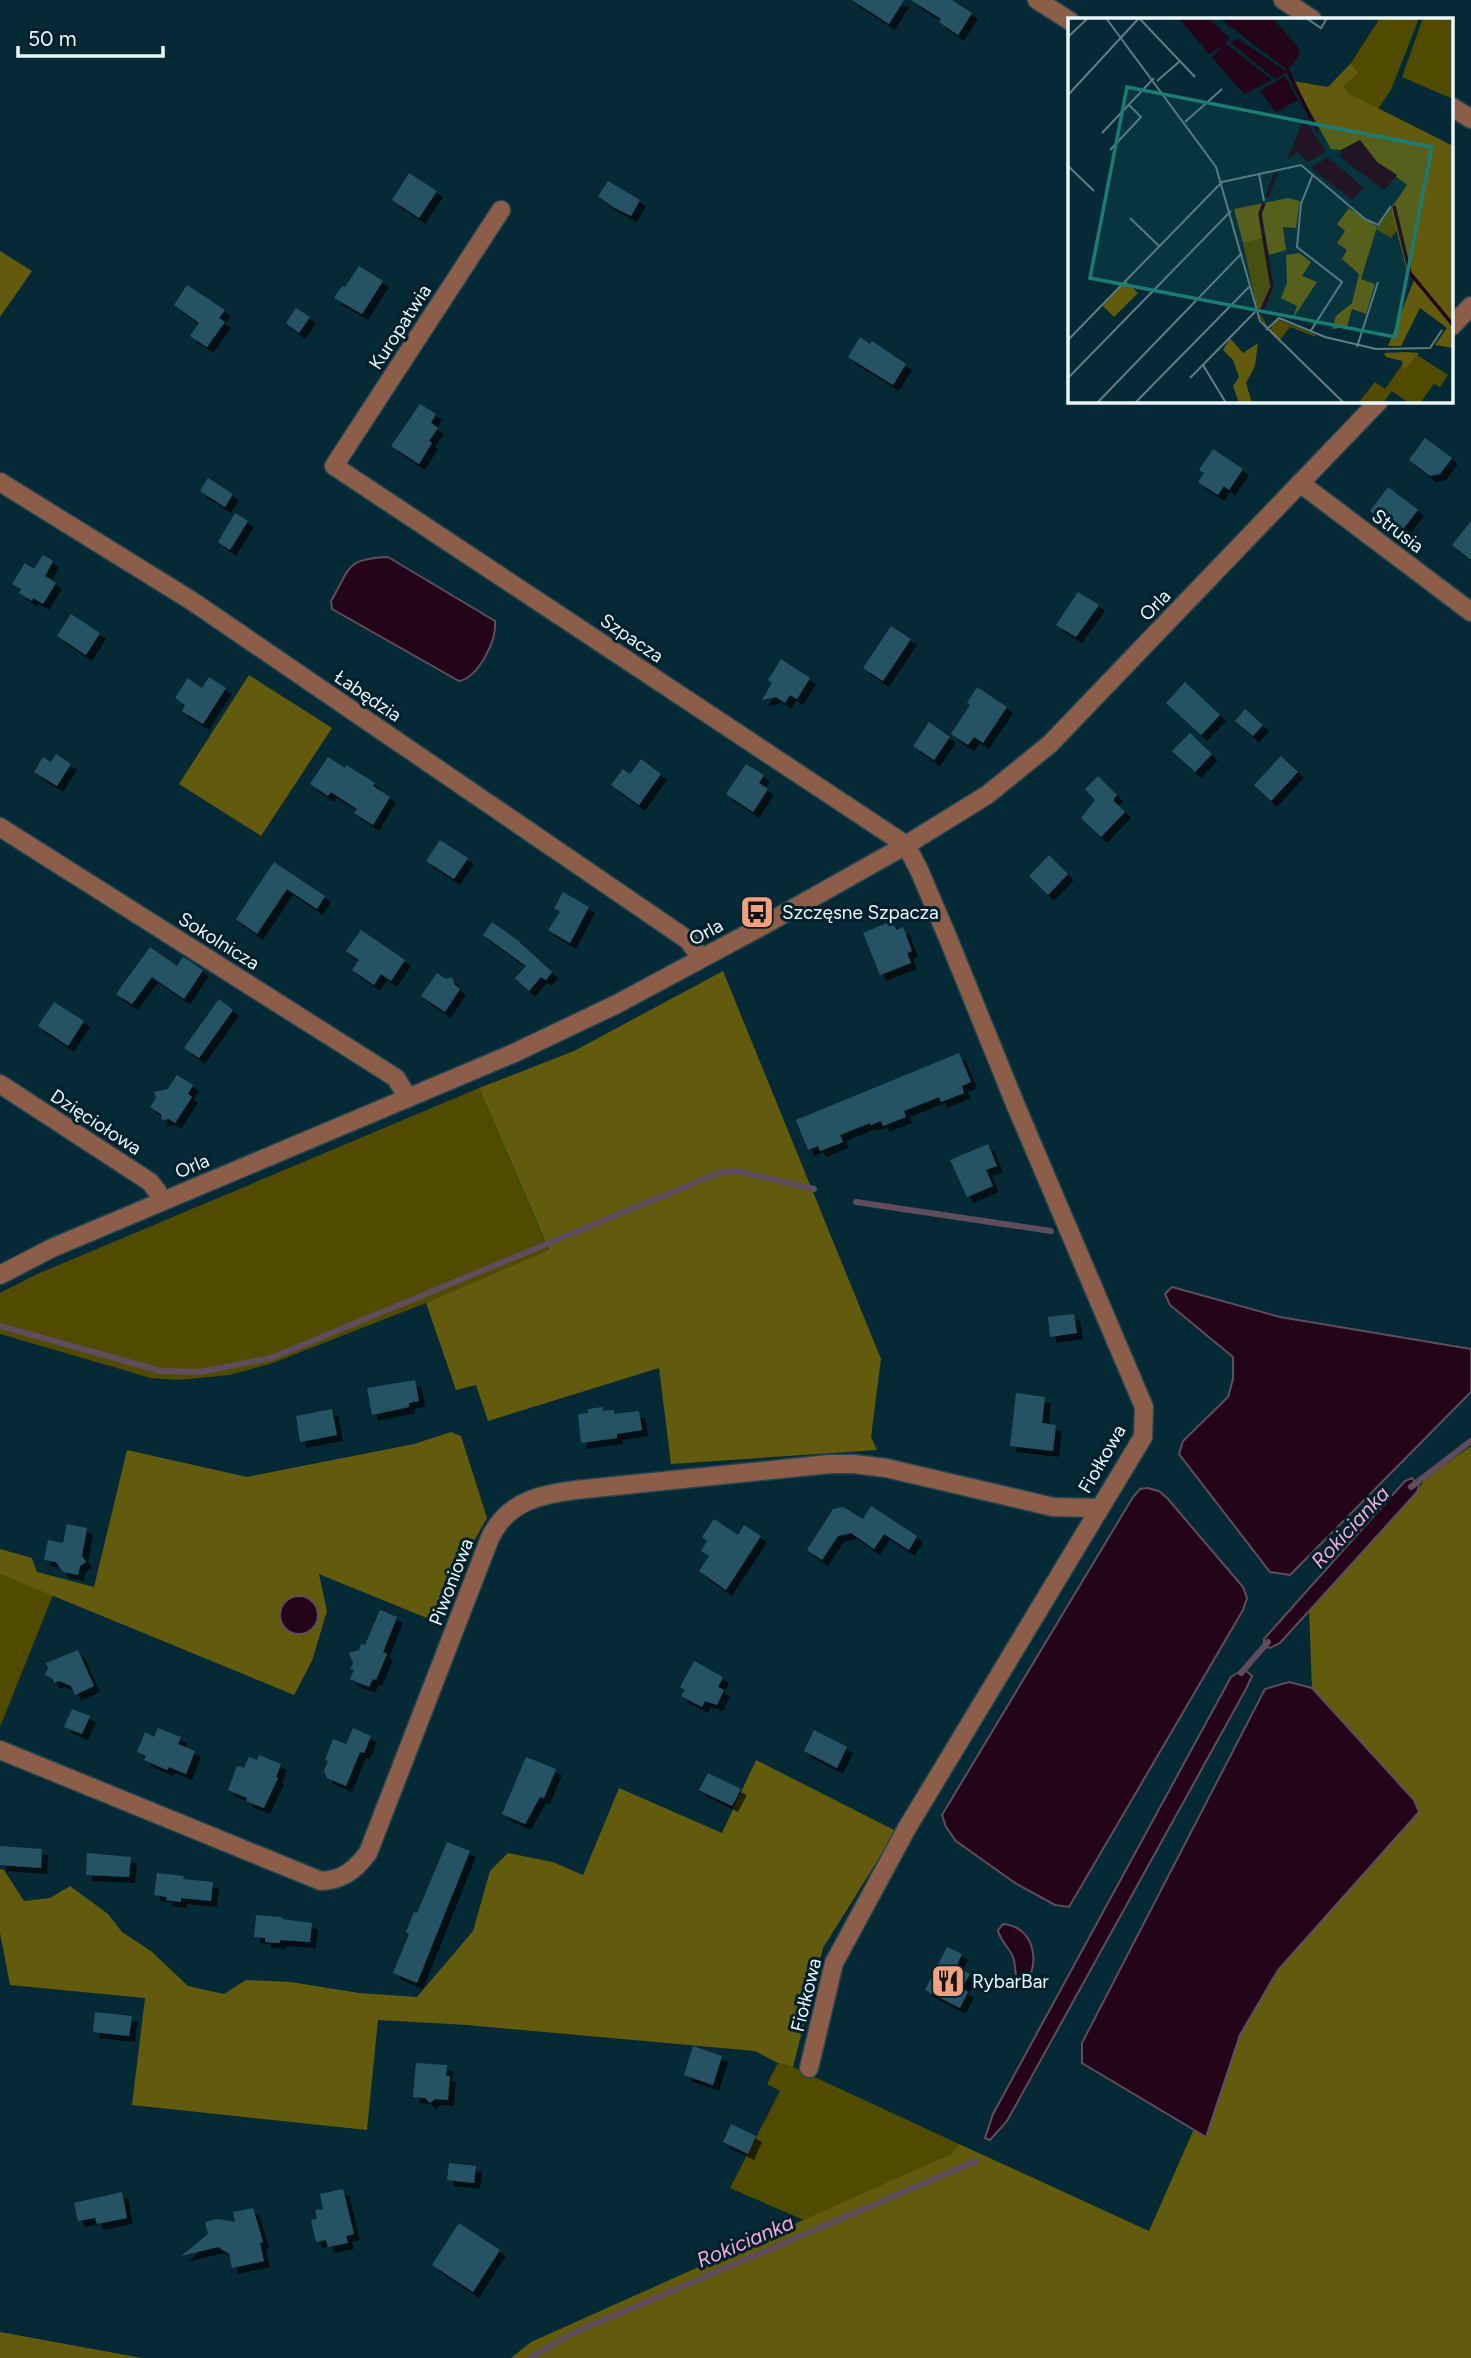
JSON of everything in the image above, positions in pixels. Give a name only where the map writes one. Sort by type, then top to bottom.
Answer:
[{"type":"street","points":[[1037,0],[1068,20]]},
{"type":"street","points":[[1283,0],[1310,18]]},
{"type":"street","points":[[1454,108],[1471,119]]},
{"type":"street","name":"Kuropatwia","points":[[334,466],[501,210]]},
{"type":"street","points":[[1454,324],[1471,306]]},
{"type":"street","name":"Orla","points":[[0,1275],[52,1248],[565,1030],[906,845],[987,796],[1050,744],[1378,402]]},
{"type":"street","name":"Szpacza","points":[[334,466],[906,845]]},
{"type":"street","name":"Łabędzia","points":[[0,482],[192,601],[688,940],[701,958]]},
{"type":"street","name":"Strusia","points":[[1300,483],[1471,612]]},
{"type":"street","name":"Sokolnicza","points":[[0,827],[396,1078],[408,1098]]},
{"type":"street","name":"Fiołkowa","points":[[810,2068],[834,1962],[906,1828],[1143,1437],[1144,1407],[929,893],[906,845]]},
{"type":"street","name":"Dzięciołowa","points":[[0,1084],[150,1182],[162,1201]]},
{"type":"street","name":"Piwoniowa","points":[[0,1749],[321,1881],[331,1881],[347,1875],[368,1853],[490,1538],[504,1517],[527,1501],[541,1495],[574,1490],[830,1464],[854,1464],[886,1468],[1053,1507],[1098,1508]]},
{"type":"shaded area","points":[[0,251],[32,271],[0,317]]},
{"type":"shaded area","points":[[388,557],[495,621],[493,638],[485,657],[466,678],[459,681],[332,609],[331,601],[351,567],[364,560]]},
{"type":"shaded area","points":[[249,675],[332,728],[261,836],[179,784]]},
{"type":"shaded area","points":[[723,971],[881,1359],[871,1437],[877,1450],[671,1464],[659,1368],[488,1421],[476,1385],[456,1390],[426,1303],[549,1250],[479,1088],[574,1051]]},
{"type":"shaded area","points":[[479,1088],[549,1251],[270,1364],[229,1375],[179,1380],[151,1378],[0,1334],[0,1293],[35,1275]]},
{"type":"shaded area","points":[[1172,1287],[1280,1317],[1471,1349],[1471,1392],[1290,1575],[1270,1572],[1179,1454],[1183,1441],[1228,1397],[1233,1379],[1233,1357],[1170,1305],[1165,1294]]},
{"type":"shaded area","points":[[451,1432],[461,1436],[487,1518],[452,1580],[439,1623],[319,1574],[327,1611],[312,1661],[294,1695],[0,1574],[0,1549],[32,1558],[37,1572],[94,1587],[127,1450],[247,1477],[414,1444]]},
{"type":"shaded area","points":[[1471,1446],[1471,2358],[511,2358],[531,2342],[951,2154],[959,2144],[1149,2231],[1194,2129],[1207,2136],[1240,2035],[1279,1969],[1419,1812],[1414,1800],[1312,1688],[1309,1610],[1417,1492],[1424,1480]]},
{"type":"shaded area","points":[[1412,1478],[1419,1486],[1417,1492],[1280,1643],[1270,1648],[1264,1646],[1264,1639],[1405,1481]]},
{"type":"shaded area","points":[[1140,1489],[1159,1491],[1168,1499],[1243,1587],[1247,1598],[1243,1610],[1069,1907],[1055,1905],[1015,1883],[956,1841],[946,1827],[942,1815],[1133,1497]]},
{"type":"shaded area","points":[[0,1574],[53,1595],[0,1727]]},
{"type":"shaded area","points":[[299,1596],[312,1602],[318,1615],[312,1628],[299,1634],[286,1628],[280,1615],[286,1602]]},
{"type":"shaded area","points":[[1244,1669],[1252,1676],[1246,1689],[1007,2121],[990,2140],[985,2138],[993,2114],[1231,1677]]},
{"type":"shaded area","points":[[1289,1682],[1312,1688],[1414,1800],[1419,1812],[1278,1970],[1240,2035],[1206,2137],[1082,2063],[1082,2043],[1265,1689]]},
{"type":"shaded area","points":[[756,1760],[896,1831],[823,1948],[793,2067],[778,2063],[755,2051],[467,2025],[378,2020],[367,2130],[132,2105],[145,1998],[10,1985],[0,1933],[0,1869],[4,1870],[24,1901],[50,1898],[70,1886],[108,1914],[122,1932],[151,1951],[188,1986],[224,1994],[246,1980],[291,1982],[359,1993],[417,1997],[473,1931],[490,1871],[508,1853],[553,1862],[583,1875],[619,1788],[722,1833]]},
{"type":"shaded area","points":[[1003,1924],[1021,1931],[1031,1946],[1033,1965],[1026,1983],[1019,1983],[1013,1956],[999,1934],[998,1930]]},
{"type":"shaded area","points":[[778,2063],[793,2067],[959,2144],[951,2154],[806,2221],[730,2188],[780,2091],[767,2084]]},
{"type":"shaded area","points":[[0,2332],[142,2358],[0,2358]]},
{"type":"building","points":[[852,0],[904,0],[889,24]]},
{"type":"building","points":[[911,0],[952,0],[972,13],[958,35],[939,22],[941,19]]},
{"type":"building","points":[[409,173],[437,191],[419,218],[392,200]]},
{"type":"building","points":[[608,181],[640,200],[631,216],[598,196]]},
{"type":"building","points":[[359,266],[383,281],[362,314],[334,298]]},
{"type":"building","points":[[187,285],[225,310],[219,318],[225,322],[207,347],[190,336],[199,323],[174,305]]},
{"type":"building","points":[[296,308],[310,317],[299,333],[286,323]]},
{"type":"building","points":[[860,337],[870,344],[872,341],[906,364],[893,385],[848,357]]},
{"type":"building","points":[[420,404],[436,414],[431,423],[438,428],[419,464],[391,446]]},
{"type":"building","points":[[1425,438],[1452,458],[1440,474],[1430,476],[1409,460]]},
{"type":"building","points":[[1213,449],[1243,469],[1229,490],[1224,486],[1218,495],[1198,482],[1204,473],[1199,470]]},
{"type":"building","points":[[208,478],[233,494],[225,507],[200,491]]},
{"type":"building","points":[[1388,487],[1418,510],[1400,533],[1370,511]]},
{"type":"building","points":[[235,513],[248,521],[230,550],[218,542]]},
{"type":"building","points":[[1471,521],[1471,560],[1452,545]]},
{"type":"building","points":[[43,555],[53,561],[45,576],[56,583],[43,604],[19,593],[21,589],[12,584],[25,563],[34,569]]},
{"type":"building","points":[[1078,592],[1099,605],[1076,637],[1056,625]]},
{"type":"building","points":[[71,614],[100,633],[86,655],[57,636]]},
{"type":"building","points":[[891,626],[911,639],[883,681],[863,668]]},
{"type":"building","points":[[781,659],[810,678],[797,699],[790,695],[785,703],[776,697],[762,700],[772,683],[768,680]]},
{"type":"building","points":[[209,677],[226,688],[203,724],[182,711],[185,705],[175,698],[188,678],[202,688]]},
{"type":"building","points":[[1185,682],[1220,715],[1201,735],[1166,703]]},
{"type":"building","points":[[977,687],[1007,707],[983,743],[974,737],[968,745],[951,734],[970,705],[967,703]]},
{"type":"building","points":[[1245,709],[1263,725],[1253,736],[1235,721]]},
{"type":"building","points":[[929,722],[950,737],[934,760],[913,746]]},
{"type":"building","points":[[1190,733],[1212,754],[1195,772],[1172,751]]},
{"type":"building","points":[[56,754],[71,764],[57,786],[34,772],[43,757],[51,762]]},
{"type":"building","points":[[1281,756],[1298,772],[1271,801],[1254,785]]},
{"type":"building","points":[[328,757],[375,783],[373,786],[390,797],[373,825],[354,813],[357,809],[331,792],[328,796],[310,784]]},
{"type":"building","points":[[641,759],[661,774],[639,805],[611,785],[623,769],[630,774]]},
{"type":"building","points":[[746,764],[764,775],[759,783],[768,789],[753,812],[726,794]]},
{"type":"building","points":[[1098,776],[1117,795],[1113,800],[1125,812],[1101,837],[1081,818],[1095,800],[1085,789]]},
{"type":"building","points":[[440,840],[468,858],[454,879],[426,861]]},
{"type":"building","points":[[1049,855],[1068,874],[1048,895],[1029,876]]},
{"type":"building","points":[[274,862],[325,896],[317,909],[287,889],[257,934],[236,919]]},
{"type":"building","points":[[563,892],[589,907],[570,943],[548,930],[560,912],[554,908]]},
{"type":"building","points":[[892,921],[896,930],[903,927],[912,951],[907,953],[911,963],[880,975],[863,933]]},
{"type":"building","points":[[492,922],[516,939],[552,972],[546,980],[541,977],[529,991],[515,978],[526,966],[483,935]]},
{"type":"building","points":[[361,930],[405,960],[391,981],[381,974],[374,985],[352,970],[359,960],[346,951]]},
{"type":"building","points":[[150,947],[177,966],[183,957],[203,970],[184,999],[152,977],[132,1004],[116,994]]},
{"type":"building","points":[[437,973],[446,979],[452,977],[460,989],[445,1012],[421,996]]},
{"type":"building","points":[[219,999],[233,1010],[199,1058],[184,1048]]},
{"type":"building","points":[[54,1002],[84,1021],[68,1046],[38,1026]]},
{"type":"building","points":[[959,1053],[971,1082],[962,1086],[964,1093],[941,1102],[939,1097],[904,1111],[906,1117],[883,1126],[881,1121],[871,1125],[870,1123],[840,1135],[843,1142],[820,1151],[818,1146],[808,1150],[796,1120]]},
{"type":"building","points":[[177,1075],[193,1085],[188,1094],[192,1097],[175,1123],[169,1119],[162,1120],[161,1114],[150,1107],[156,1098],[154,1092],[168,1089]]},
{"type":"building","points":[[988,1144],[997,1166],[986,1170],[993,1186],[967,1197],[950,1160]]},
{"type":"building","points":[[1074,1314],[1077,1333],[1050,1337],[1048,1317]]},
{"type":"building","points":[[415,1380],[419,1401],[409,1403],[409,1407],[372,1415],[367,1388]]},
{"type":"building","points":[[1016,1393],[1045,1397],[1042,1423],[1056,1425],[1053,1451],[1010,1446]]},
{"type":"building","points":[[603,1407],[603,1411],[614,1410],[614,1414],[639,1411],[642,1430],[617,1434],[617,1438],[581,1443],[578,1414],[588,1413],[588,1409]]},
{"type":"building","points":[[332,1409],[337,1435],[300,1442],[296,1416]]},
{"type":"building","points":[[871,1506],[917,1536],[909,1550],[884,1534],[874,1549],[851,1533],[838,1536],[822,1560],[807,1550],[833,1509],[843,1507],[863,1519]]},
{"type":"building","points":[[714,1519],[738,1535],[744,1525],[761,1536],[726,1590],[699,1571],[709,1556],[701,1551],[707,1541],[702,1537]]},
{"type":"building","points":[[67,1524],[87,1528],[82,1556],[86,1562],[80,1566],[78,1575],[63,1572],[56,1562],[44,1560],[48,1540],[63,1543]]},
{"type":"building","points":[[380,1610],[397,1617],[383,1652],[387,1654],[376,1680],[373,1679],[369,1687],[350,1679],[354,1670],[350,1669],[353,1663],[349,1653],[359,1650],[361,1644],[365,1645]]},
{"type":"building","points":[[78,1650],[94,1686],[75,1695],[71,1686],[59,1681],[54,1683],[52,1678],[45,1675],[48,1668],[46,1663]]},
{"type":"building","points":[[694,1661],[723,1677],[718,1687],[724,1690],[717,1705],[705,1701],[702,1707],[681,1696],[685,1690],[680,1687]]},
{"type":"building","points":[[72,1709],[90,1716],[82,1734],[64,1727]]},
{"type":"building","points":[[158,1728],[181,1737],[178,1744],[195,1751],[186,1774],[169,1767],[167,1770],[144,1760],[146,1756],[137,1752],[145,1732],[154,1737]]},
{"type":"building","points":[[353,1728],[371,1736],[364,1753],[360,1752],[346,1786],[327,1778],[324,1771],[328,1761],[325,1760],[333,1739],[346,1744]]},
{"type":"building","points":[[814,1730],[847,1747],[837,1768],[804,1751]]},
{"type":"building","points":[[259,1755],[281,1764],[276,1777],[278,1778],[264,1808],[228,1790],[237,1766],[244,1768],[249,1757],[257,1760]]},
{"type":"building","points":[[526,1757],[556,1769],[544,1798],[540,1797],[525,1824],[502,1814]]},
{"type":"building","points":[[708,1773],[741,1789],[732,1806],[699,1790]]},
{"type":"building","points":[[447,1842],[470,1851],[417,1983],[393,1973],[409,1934],[406,1932],[414,1912],[417,1913]]},
{"type":"building","points":[[0,1846],[42,1849],[41,1868],[0,1865]]},
{"type":"building","points":[[87,1853],[131,1857],[129,1877],[86,1875]]},
{"type":"building","points":[[157,1873],[213,1882],[211,1901],[181,1898],[181,1902],[154,1895]]},
{"type":"building","points":[[256,1915],[312,1923],[310,1942],[265,1942],[265,1938],[254,1937]]},
{"type":"building","name":"RybarBar","points":[[947,1947],[962,1954],[956,1967],[970,1974],[962,1988],[968,1992],[960,2008],[925,1990]]},
{"type":"building","points":[[95,2012],[132,2016],[129,2036],[93,2032]]},
{"type":"building","points":[[693,2046],[722,2056],[713,2085],[684,2075]]},
{"type":"building","points":[[416,2063],[447,2065],[446,2076],[450,2076],[448,2100],[435,2099],[430,2103],[425,2098],[413,2097]]},
{"type":"building","points":[[731,2124],[756,2136],[748,2154],[723,2142]]},
{"type":"building","points":[[449,2163],[476,2166],[474,2183],[447,2180]]},
{"type":"building","points":[[343,2189],[354,2234],[346,2236],[348,2243],[328,2247],[326,2240],[316,2242],[311,2220],[317,2219],[315,2210],[323,2209],[320,2194]]},
{"type":"building","points":[[122,2192],[127,2218],[97,2224],[95,2218],[78,2221],[74,2203]]},
{"type":"building","points":[[253,2208],[263,2242],[260,2243],[264,2261],[232,2268],[229,2254],[218,2247],[181,2256],[208,2234],[205,2222],[217,2219],[235,2222],[233,2212]]},
{"type":"building","points":[[459,2223],[500,2250],[473,2292],[432,2265]]},
{"type":"waterway","points":[[0,1326],[161,1371],[200,1372],[271,1358],[721,1172],[737,1171],[814,1189]]},
{"type":"waterway","points":[[856,1202],[1051,1231]]},
{"type":"waterway","name":"Rokicianka","points":[[1411,1487],[1471,1441]]},
{"type":"waterway","points":[[1241,1673],[1268,1642]]},
{"type":"waterway","name":"Rokicianka","points":[[530,2358],[571,2334],[976,2161]]},
{"type":"place","name":"Szczęsne Szpacza","points":[[757,912]]},
{"type":"place","name":"RybarBar","points":[[948,1981]]}]
